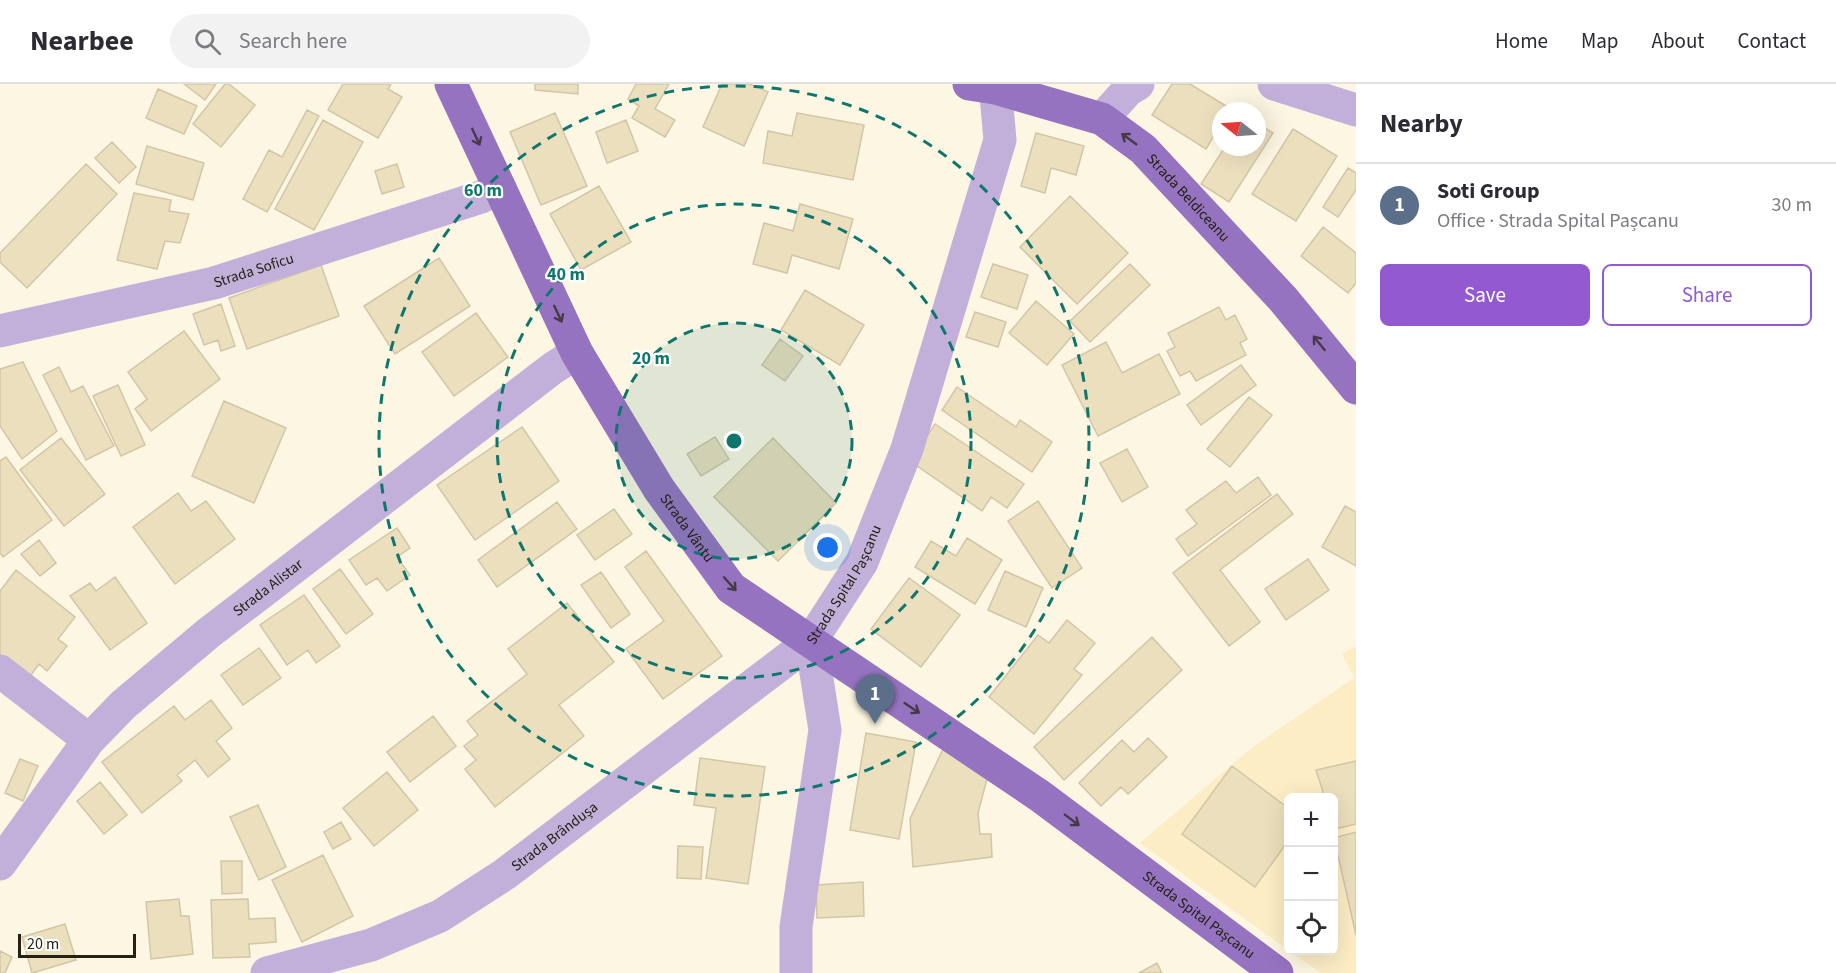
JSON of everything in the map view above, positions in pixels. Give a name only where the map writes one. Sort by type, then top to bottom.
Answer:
[{"type":"main road","name":"Strada Vântu","points":[[451,84],[577,353],[659,489],[731,588],[811,641]]},
{"type":"main road","name":"Strada Beldiceanu","points":[[986,85],[1102,119],[1143,149],[1283,299],[1356,388]]},
{"type":"main road","name":"Strada Spital Pașcanu","points":[[811,641],[1040,796],[1277,973]]},
{"type":"street","points":[[1102,119],[1128,90],[1138,84]]},
{"type":"street","points":[[1274,84],[1356,110]]},
{"type":"street","name":"Strada Spital Pașcanu","points":[[811,641],[862,562],[907,449],[1000,140],[986,85]]},
{"type":"street","name":"Strada Soficu","points":[[0,331],[214,283],[480,197],[500,188]]},
{"type":"street","name":"Strada Alistar","points":[[0,864],[89,740],[124,704],[206,636],[553,368],[577,353]]},
{"type":"street","points":[[796,973],[796,927],[825,730],[811,641]]},
{"type":"street","name":"Strada Brândușa","points":[[267,973],[371,945],[440,916],[505,874],[811,641]]},
{"type":"street","points":[[0,671],[89,740]]},
{"type":"shaded area","points":[[1356,646],[1356,973],[1321,973],[1295,955],[1338,955],[1338,793],[1284,793],[1284,947],[1140,843],[1254,746],[1354,678],[1342,654]]},
{"type":"building","points":[[184,84],[216,84],[205,100]]},
{"type":"building","points":[[225,84],[229,84],[255,105],[221,147],[193,124]]},
{"type":"building","points":[[343,84],[391,84],[388,89],[402,97],[378,138],[328,110]]},
{"type":"building","points":[[535,84],[578,84],[578,94],[535,90]]},
{"type":"building","points":[[636,84],[669,84],[655,109],[675,120],[665,137],[632,118],[639,106],[628,99]]},
{"type":"building","points":[[722,84],[750,84],[768,92],[744,146],[703,127]]},
{"type":"building","points":[[1172,84],[1190,84],[1220,102],[1212,102],[1212,139],[1206,149],[1152,115]]},
{"type":"building","points":[[158,89],[197,106],[184,134],[146,118]]},
{"type":"building","points":[[307,110],[319,116],[267,212],[243,199],[269,150],[282,157]]},
{"type":"building","points":[[555,113],[587,186],[541,205],[510,132]]},
{"type":"building","points":[[797,113],[864,125],[853,180],[763,163],[768,131],[792,136]]},
{"type":"building","points":[[323,120],[363,142],[314,230],[275,209]]},
{"type":"building","points":[[626,120],[638,151],[607,163],[596,132]]},
{"type":"building","points":[[1266,129],[1273,133],[1266,144]]},
{"type":"building","points":[[1293,129],[1337,156],[1296,221],[1252,194]]},
{"type":"building","points":[[1036,133],[1084,146],[1076,175],[1051,168],[1045,193],[1021,186]]},
{"type":"building","points":[[112,142],[136,167],[119,183],[95,158]]},
{"type":"building","points":[[147,146],[204,163],[193,200],[136,184]]},
{"type":"building","points":[[1219,156],[1258,156],[1229,202],[1201,184]]},
{"type":"building","points":[[86,164],[117,194],[27,288],[0,262],[0,253]]},
{"type":"building","points":[[397,164],[404,187],[382,194],[375,171]]},
{"type":"building","points":[[1348,168],[1356,173],[1356,190],[1338,217],[1323,207]]},
{"type":"building","points":[[599,186],[631,242],[581,270],[550,214]]},
{"type":"building","points":[[134,193],[171,200],[169,211],[189,214],[180,243],[165,241],[157,269],[117,260]]},
{"type":"building","points":[[1070,196],[1128,253],[1077,304],[1020,247]]},
{"type":"building","points":[[800,204],[853,219],[839,269],[792,255],[787,273],[753,264],[764,223],[793,231]]},
{"type":"building","points":[[1323,227],[1356,253],[1356,283],[1348,293],[1301,256]]},
{"type":"building","points":[[439,258],[470,306],[395,354],[364,306]]},
{"type":"building","points":[[993,264],[1028,275],[1017,309],[981,297]]},
{"type":"building","points":[[1130,264],[1150,285],[1090,342],[1070,321]]},
{"type":"building","points":[[321,265],[339,316],[247,349],[229,298]]},
{"type":"building","points":[[805,290],[864,325],[840,365],[781,330]]},
{"type":"building","points":[[1036,301],[1074,334],[1047,365],[1009,333]]},
{"type":"building","points":[[221,304],[235,346],[221,351],[218,340],[204,345],[193,314]]},
{"type":"building","points":[[1219,307],[1226,320],[1235,315],[1247,339],[1240,343],[1246,355],[1196,381],[1190,371],[1180,376],[1167,351],[1175,347],[1168,333]]},
{"type":"building","points":[[975,312],[1006,322],[998,347],[966,337]]},
{"type":"building","points":[[476,313],[508,357],[454,396],[422,352]]},
{"type":"building","points":[[184,331],[220,379],[151,431],[135,409],[147,399],[128,372]]},
{"type":"building","points":[[780,339],[803,356],[785,381],[762,365]]},
{"type":"building","points":[[1106,342],[1122,373],[1159,354],[1180,394],[1098,436],[1062,365]]},
{"type":"building","points":[[23,362],[57,431],[22,459],[0,426],[0,369]]},
{"type":"building","points":[[1241,365],[1256,385],[1201,425],[1187,405]]},
{"type":"building","points":[[59,367],[71,392],[83,386],[114,446],[86,460],[43,375]]},
{"type":"building","points":[[118,385],[145,445],[121,456],[93,396]]},
{"type":"building","points":[[957,387],[1016,427],[1020,420],[1052,442],[1032,472],[942,410]]},
{"type":"building","points":[[1249,397],[1272,415],[1230,467],[1207,449]]},
{"type":"building","points":[[224,401],[286,428],[254,503],[192,476]]},
{"type":"building","points":[[935,424],[1024,484],[1007,508],[991,497],[982,511],[910,461]]},
{"type":"building","points":[[522,427],[559,481],[475,540],[437,485]]},
{"type":"building","points":[[715,437],[729,459],[701,476],[687,454]]},
{"type":"building","points":[[61,438],[105,494],[64,526],[20,470]]},
{"type":"building","points":[[773,438],[836,503],[778,561],[714,497]]},
{"type":"building","points":[[1127,449],[1148,487],[1122,502],[1100,463]]},
{"type":"building","points":[[6,457],[52,520],[3,557],[0,553],[0,461]]},
{"type":"building","points":[[1258,477],[1271,495],[1188,556],[1176,539],[1197,524],[1186,510],[1226,481],[1236,493]]},
{"type":"building","points":[[178,493],[191,511],[206,501],[235,539],[175,584],[133,527]]},
{"type":"building","points":[[1277,494],[1293,514],[1220,570],[1260,622],[1229,646],[1173,573]]},
{"type":"building","points":[[1038,501],[1082,568],[1052,588],[1008,521]]},
{"type":"building","points":[[557,502],[577,529],[497,587],[478,560]]},
{"type":"building","points":[[1345,506],[1356,512],[1356,566],[1322,547]]},
{"type":"building","points":[[614,509],[632,534],[595,560],[577,535]]},
{"type":"building","points":[[397,528],[410,548],[397,557],[410,575],[387,591],[377,578],[366,585],[349,560]]},
{"type":"building","points":[[967,538],[1002,560],[975,604],[915,567],[931,541],[956,556]]},
{"type":"building","points":[[39,540],[56,563],[40,576],[21,554]]},
{"type":"building","points":[[646,551],[722,656],[663,699],[626,649],[664,621],[625,567]]},
{"type":"building","points":[[1308,559],[1329,590],[1286,620],[1265,589]]},
{"type":"building","points":[[340,569],[373,614],[346,634],[313,589]]},
{"type":"building","points":[[16,570],[75,617],[58,639],[67,646],[47,671],[39,664],[28,679],[0,657],[0,591]]},
{"type":"building","points":[[1005,571],[1043,588],[1026,627],[988,610]]},
{"type":"building","points":[[601,572],[630,614],[611,628],[581,585]]},
{"type":"building","points":[[115,577],[147,623],[110,650],[70,596],[90,583],[96,591]]},
{"type":"building","points":[[909,578],[960,615],[921,667],[871,629]]},
{"type":"building","points":[[304,595],[340,646],[316,663],[308,650],[287,665],[260,625]]},
{"type":"building","points":[[567,603],[614,662],[559,705],[584,736],[495,807],[465,769],[476,760],[464,746],[478,735],[467,721],[527,674],[508,649]]},
{"type":"building","points":[[1067,620],[1095,643],[1074,669],[1082,675],[1034,734],[989,697],[1038,635],[1049,643]]},
{"type":"building","points":[[1152,637],[1182,670],[1064,780],[1034,747]]},
{"type":"building","points":[[259,648],[281,678],[243,705],[221,675]]},
{"type":"building","points":[[211,700],[232,728],[216,741],[230,759],[208,777],[195,760],[177,775],[182,781],[142,813],[102,762],[174,706],[185,720]]},
{"type":"building","points":[[433,716],[456,746],[410,782],[387,752]]},
{"type":"building","points":[[866,733],[916,742],[899,839],[850,830]]},
{"type":"building","points":[[1148,738],[1167,757],[1128,794],[1121,787],[1101,806],[1079,783],[1122,740],[1134,752]]},
{"type":"building","points":[[944,747],[987,779],[978,813],[980,834],[991,834],[992,857],[913,867],[910,819]]},
{"type":"building","points":[[700,758],[765,767],[748,884],[706,878],[716,808],[694,805]]},
{"type":"building","points":[[20,759],[38,766],[23,801],[5,793]]},
{"type":"building","points":[[1356,761],[1356,824],[1338,828],[1338,793],[1323,793],[1316,770]]},
{"type":"building","points":[[1232,766],[1284,805],[1284,847],[1255,887],[1182,834]]},
{"type":"building","points":[[387,772],[418,810],[374,846],[343,808]]},
{"type":"building","points":[[100,782],[127,815],[104,834],[77,801]]},
{"type":"building","points":[[258,805],[286,867],[259,880],[230,817]]},
{"type":"building","points":[[341,822],[351,839],[333,849],[324,832]]},
{"type":"building","points":[[1356,832],[1356,935],[1338,856],[1338,837]]},
{"type":"building","points":[[678,846],[703,847],[701,879],[677,878]]},
{"type":"building","points":[[323,855],[353,916],[302,942],[272,880]]},
{"type":"building","points":[[221,861],[242,861],[242,893],[222,894]]},
{"type":"building","points":[[863,882],[864,916],[817,918],[816,885]]},
{"type":"building","points":[[179,899],[181,916],[189,916],[193,954],[151,959],[146,902]]},
{"type":"building","points":[[248,899],[249,919],[275,918],[276,942],[249,944],[250,957],[213,958],[211,900]]},
{"type":"building","points":[[65,924],[76,960],[32,973],[22,937]]},
{"type":"building","points":[[0,951],[12,957],[5,973],[0,973]]},
{"type":"building","points":[[1157,963],[1162,973],[1139,973]]},
{"type":"place","name":"Soti Group","points":[[875,724]]}]
